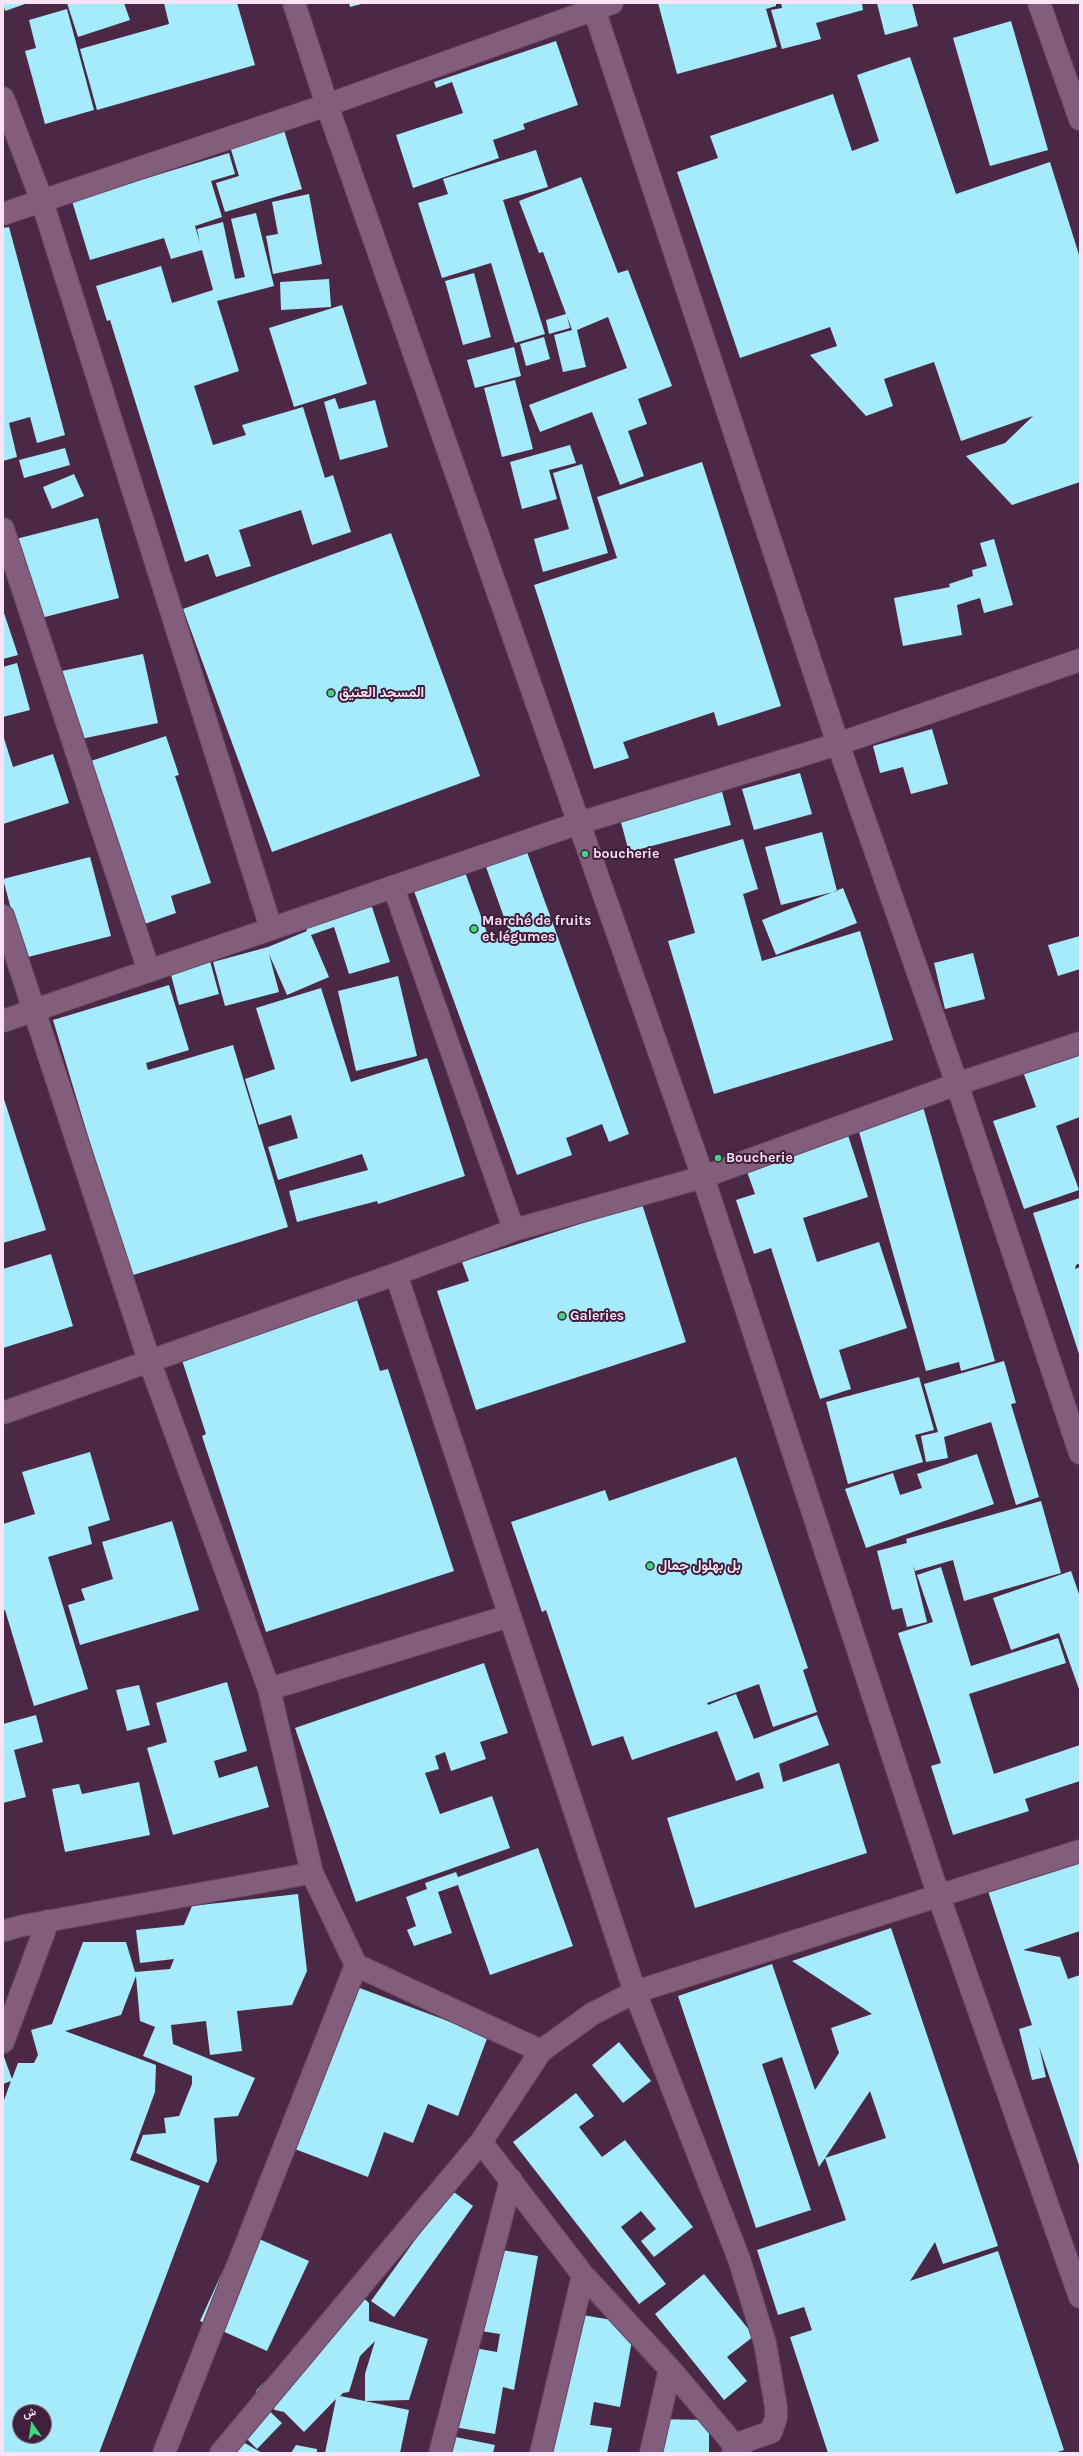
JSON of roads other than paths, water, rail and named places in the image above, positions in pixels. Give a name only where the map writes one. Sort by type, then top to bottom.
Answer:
[{"type":"street","points":[[294,3],[327,105],[703,1177],[939,1897],[1080,2297]]},
{"type":"street","points":[[1039,3],[1080,119]]},
{"type":"street","points":[[3,214],[327,105],[600,5],[838,744],[957,1084],[1080,1453]]},
{"type":"street","points":[[3,98],[42,201],[271,928]]},
{"type":"street","points":[[3,529],[149,971]]},
{"type":"street","points":[[3,1021],[34,1009],[579,823],[838,744],[1080,660]]},
{"type":"street","points":[[3,916],[149,1360],[269,1689],[312,1874],[356,1965],[541,2051]]},
{"type":"street","points":[[3,1413],[149,1360],[396,1274],[514,1230],[703,1177],[957,1084],[1080,1043]]},
{"type":"street","points":[[396,1274],[635,1992],[739,2259],[765,2343],[776,2418],[771,2432],[736,2450],[670,2370],[583,2275],[481,2142]]},
{"type":"street","points":[[269,1689],[509,1616]]},
{"type":"street","points":[[221,2453],[481,2142],[541,2051],[592,2014],[635,1992],[939,1897],[1080,1851]]},
{"type":"street","points":[[3,2042],[48,1921]]},
{"type":"street","points":[[164,2453],[356,1965]]},
{"type":"street","points":[[440,2453],[511,2180]]},
{"type":"street","points":[[541,2453],[583,2275]]},
{"type":"street","points":[[651,2453],[670,2370]]},
{"type":"lane","points":[[393,886],[514,1230]]},
{"type":"lane","points":[[3,1931],[48,1921],[312,1874]]},
{"type":"place","name":"المسجد العتيق","points":[[331,693]]},
{"type":"place","name":"boucherie","points":[[585,854]]},
{"type":"place","name":"Marché de fruits et légumes","points":[[474,929]]},
{"type":"place","name":"Boucherie","points":[[718,1158]]},
{"type":"place","name":"Galeries","points":[[562,1316]]},
{"type":"place","name":"بل بهلول جمال","points":[[650,1566]]}]
